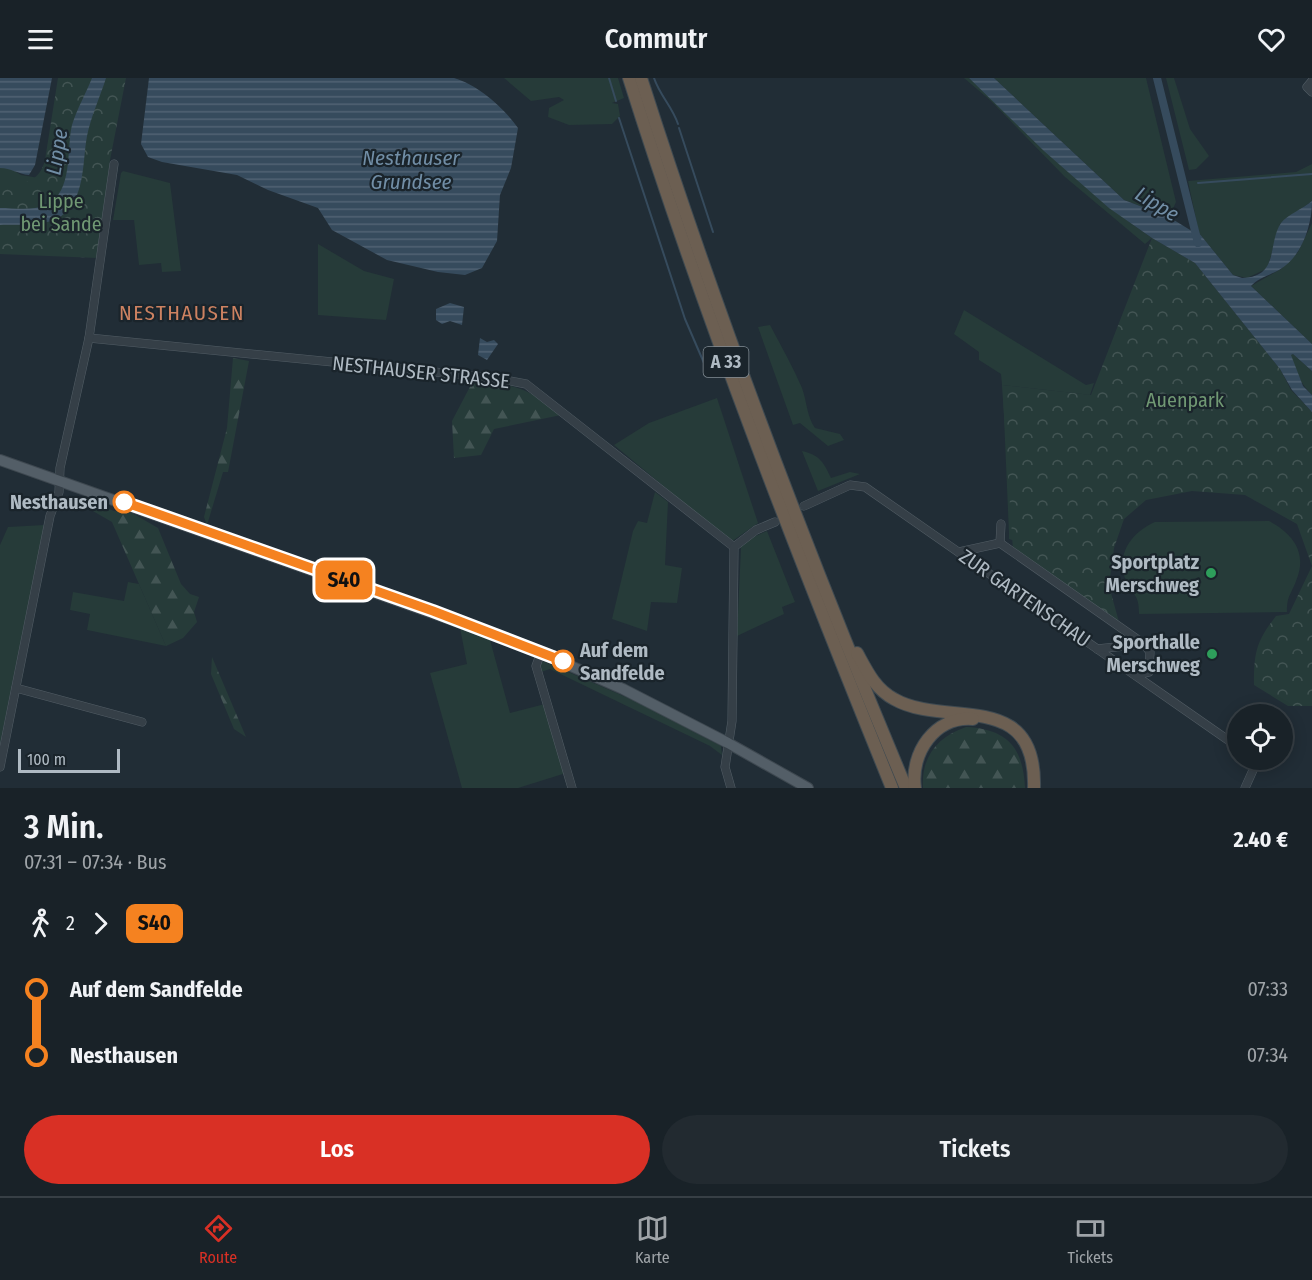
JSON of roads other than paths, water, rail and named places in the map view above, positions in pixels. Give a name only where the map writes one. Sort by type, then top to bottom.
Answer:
[{"type":"highway","name":"A 33","points":[[629,78],[705,305],[771,483],[892,788]]},
{"type":"highway","name":"A 33","points":[[641,78],[759,419],[832,610],[906,788]]},
{"type":"highway","points":[[832,610],[873,681],[894,700],[927,710],[984,715],[1003,722],[1014,731],[1030,754],[1032,788]]},
{"type":"highway","points":[[915,788],[917,755],[923,743],[939,728],[966,718],[1000,725],[1020,742],[1030,769],[1032,788]]},
{"type":"main road","points":[[0,460],[433,611],[541,652],[623,689],[728,743],[808,788]]},
{"type":"street","points":[[1310,80],[1307,87],[1312,92]]},
{"type":"street","points":[[0,766],[50,516],[59,492],[59,479],[89,338],[114,164]]},
{"type":"street","name":"NESTHAUSER STRASSE","points":[[89,338],[495,378],[526,384],[734,547]]},
{"type":"street","name":"ZUR GARTENSCHAU","points":[[804,506],[850,485],[858,485],[959,552],[1227,739]]},
{"type":"street","points":[[731,788],[725,767],[732,721],[734,547],[756,530],[776,522]]},
{"type":"street","points":[[1000,543],[1001,524]]},
{"type":"street","points":[[959,552],[1000,543],[1144,644],[1150,652],[1149,672],[1135,675]]},
{"type":"street","points":[[1097,649],[1144,644]]},
{"type":"street","points":[[541,652],[537,666],[572,788]]},
{"type":"street","points":[[16,688],[142,722]]},
{"type":"street","points":[[1245,788],[1252,770]]},
{"type":"water","points":[[0,78],[52,78],[35,165],[29,175],[0,168]]},
{"type":"water","points":[[92,78],[106,78],[89,129],[79,191],[74,201],[60,217],[54,220],[39,224],[0,225],[0,208],[41,207],[55,199],[61,190],[67,169],[72,125]]},
{"type":"water","name":"Nesthauser Grundsee","points":[[149,78],[454,78],[463,81],[489,98],[518,128],[511,168],[500,195],[497,241],[482,268],[465,275],[438,272],[387,260],[332,230],[318,208],[268,190],[237,175],[162,162],[148,157],[141,144]]},
{"type":"water","points":[[969,78],[994,78],[1124,200],[1169,217],[1195,233],[1199,233],[1233,275],[1242,278],[1262,272],[1267,266],[1281,223],[1312,201],[1308,230],[1300,249],[1287,264],[1251,286],[1312,344],[1312,371],[1293,354],[1291,355],[1303,386],[1312,395],[1312,412],[1292,390],[1280,369],[1195,263],[1152,238],[1109,208],[1044,151]]},
{"type":"water","points":[[450,303],[464,307],[462,325],[450,321],[442,324],[436,320],[436,309]]},
{"type":"water","points":[[480,338],[487,342],[494,340],[498,344],[487,360],[478,355]]},
{"type":"waterway","points":[[609,78],[616,101]]},
{"type":"waterway","points":[[654,78],[678,124]]},
{"type":"waterway","name":"Lippe","points":[[1157,78],[1198,243]]},
{"type":"waterway","points":[[619,118],[685,319],[704,363]]},
{"type":"waterway","points":[[679,128],[713,232]]},
{"type":"waterway","points":[[1198,183],[1312,174]]},
{"type":"place","name":"Nesthausen","points":[[124,502]]},
{"type":"place","name":"Sportplatz Merschweg","points":[[1211,573]]},
{"type":"place","name":"Sporthalle Merschweg","points":[[1212,654]]},
{"type":"place","name":"Auf dem Sandfelde","points":[[563,661]]},
{"type":"district","name":"NESTHAUSEN","points":[[182,313]]},
{"type":"park label","name":"Lippe bei Sande","points":[[61,212]]},
{"type":"park label","name":"Auenpark","points":[[1185,400]]}]
